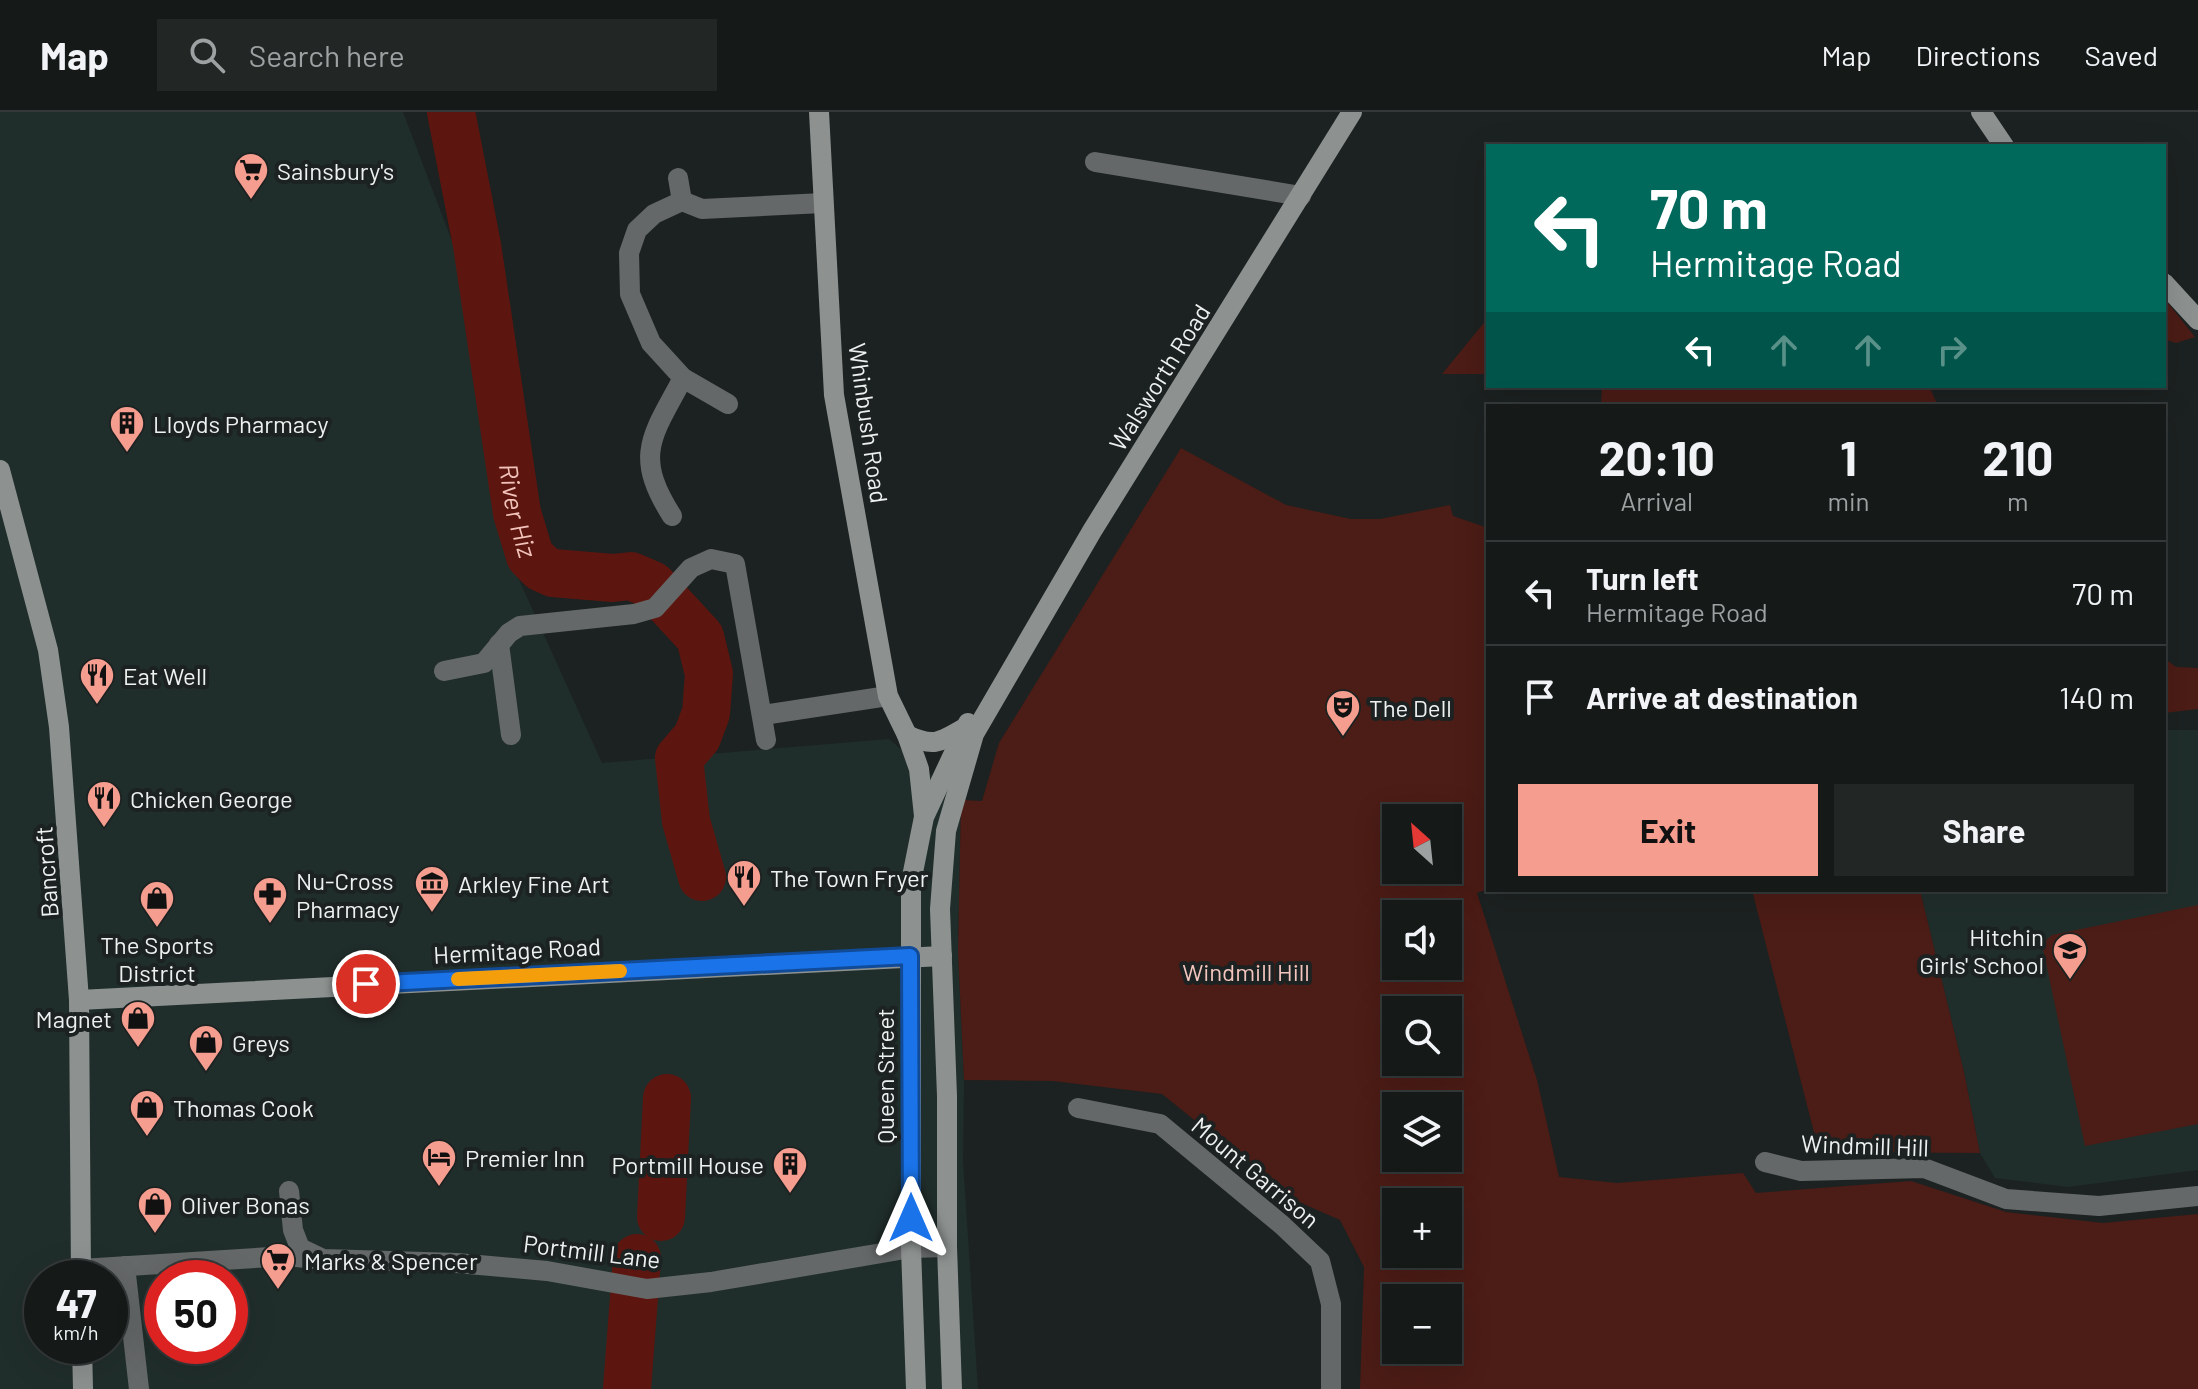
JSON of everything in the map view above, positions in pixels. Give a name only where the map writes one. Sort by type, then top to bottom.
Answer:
[{"type":"street","name":"Whinbush Road","points":[[819,112],[834,395],[888,696],[919,769],[924,817]]},
{"type":"street","name":"Walsworth Road","points":[[942,956],[940,909],[946,831],[974,734],[1092,531],[1352,112]]},
{"type":"street","points":[[1981,112],[2003,144]]},
{"type":"street","points":[[1095,162],[1301,196]]},
{"type":"street","points":[[678,178],[682,201]]},
{"type":"street","points":[[728,404],[683,378],[651,343],[630,294],[629,253],[637,230],[654,214],[682,201],[702,209],[823,203]]},
{"type":"street","points":[[2166,285],[2198,320]]},
{"type":"street","points":[[672,516],[660,498],[651,470],[649,448],[683,378]]},
{"type":"street","name":"Bancroft","points":[[0,470],[48,650],[57,712],[68,822],[79,1000],[81,1260]]},
{"type":"street","points":[[444,671],[484,663],[499,644],[520,626],[634,614],[655,608],[691,568],[711,559],[735,564],[766,740]]},
{"type":"street","points":[[499,644],[511,735]]},
{"type":"street","name":"Walsworth Road","points":[[910,956],[911,882],[924,817],[963,729],[1011,670]]},
{"type":"street","points":[[763,715],[888,696]]},
{"type":"street","points":[[907,735],[938,743],[963,729]]},
{"type":"street","name":"Queen Street","points":[[910,956],[911,1248],[916,1389]]},
{"type":"street","points":[[942,956],[952,1389]]},
{"type":"street","name":"Hermitage Road","points":[[79,1000],[942,956]]},
{"type":"street","name":"Mount Garrison","points":[[1078,1108],[1160,1124],[1282,1225],[1320,1261],[1331,1304],[1331,1389]]},
{"type":"street","name":"Windmill Hill","points":[[1765,1162],[1801,1171],[1924,1168],[2006,1199],[2099,1206],[2198,1196]]},
{"type":"street","points":[[289,1191],[293,1230],[300,1248],[323,1259]]},
{"type":"street","name":"Portmill Lane","points":[[128,1266],[287,1256],[457,1263],[547,1271],[647,1289],[711,1282],[911,1248],[947,1247]]},
{"type":"street","points":[[128,1292],[139,1389]]},
{"type":"street","points":[[82,1364],[83,1389]]},
{"type":"shaded area","points":[[0,112],[403,112],[472,294],[511,562],[602,763],[889,739],[961,800],[958,952],[964,1080],[963,1161],[978,1389],[0,1389]]},
{"type":"shaded area","name":"Hitchin Girls' School","points":[[2166,730],[2198,730],[2198,1170],[2068,1187],[1995,1178],[1980,1153],[1964,1072],[1920,892],[2166,892]]},
{"type":"shaded area","points":[[626,1305],[635,1306],[645,1316],[639,1389],[611,1389],[613,1333]]},
{"type":"green space","points":[[2166,301],[2195,337],[2176,343],[2166,340]]},
{"type":"green space","points":[[1486,320],[1486,374],[1442,374]]},
{"type":"green space","points":[[1602,388],[1930,388],[1937,404],[1601,404]]},
{"type":"green space","name":"Windmill Hill","points":[[1181,448],[1286,505],[1351,519],[1380,519],[1450,505],[1453,516],[1486,527],[1486,890],[1477,893],[1537,1080],[1559,1177],[1617,1183],[1743,1173],[1756,1193],[1911,1181],[2006,1212],[2103,1223],[2198,1214],[2198,1389],[1360,1389],[1364,1267],[1340,1220],[1292,1199],[1162,1094],[1053,1081],[964,1080],[958,952],[961,800],[982,801],[999,743]]},
{"type":"green space","points":[[2166,660],[2176,667],[2198,668],[2198,709],[2166,713]]},
{"type":"green space","points":[[1753,892],[1920,892],[1964,1072],[1980,1153],[1819,1152]]},
{"type":"green space","points":[[2198,905],[2198,1124],[2085,1146],[2042,944],[2052,935]]},
{"type":"waterway","name":"River Hiz","points":[[451,112],[477,245],[517,513],[530,556],[542,568],[553,573],[613,578],[631,576],[652,585],[700,637],[709,674],[706,713],[697,737],[679,758],[686,821],[702,877]]},
{"type":"waterway","name":"River Hiz","points":[[661,1217],[667,1098]]},
{"type":"waterway","name":"River Hiz","points":[[627,1389],[637,1258]]},
{"type":"slow traffic","points":[[458,979],[620,971]]},
{"type":"place","name":"Sainsbury's","points":[[251,201]]},
{"type":"place","name":"Lloyds Pharmacy","points":[[127,454]]},
{"type":"place","name":"Eat Well","points":[[97,706]]},
{"type":"place","name":"The Dell","points":[[1343,738]]},
{"type":"place","name":"Chicken George","points":[[104,829]]},
{"type":"place","name":"The Town Fryer","points":[[744,908]]},
{"type":"place","name":"Arkley Fine Art","points":[[432,914]]},
{"type":"place","name":"Nu-Cross Pharmacy","points":[[270,925]]},
{"type":"place","name":"The Sports District","points":[[157,929]]},
{"type":"place","name":"Hitchin Girls' School","points":[[2070,981]]},
{"type":"place","name":"Magnet","points":[[138,1049]]},
{"type":"place","name":"Greys","points":[[206,1073]]},
{"type":"place","name":"Thomas Cook","points":[[147,1138]]},
{"type":"place","name":"Premier Inn","points":[[439,1188]]},
{"type":"place","name":"Portmill House","points":[[790,1195]]},
{"type":"place","name":"Oliver Bonas","points":[[155,1235]]},
{"type":"place","name":"Marks & Spencer","points":[[278,1291]]},
{"type":"route","points":[[366,984],[910,956],[911,1218]]}]
